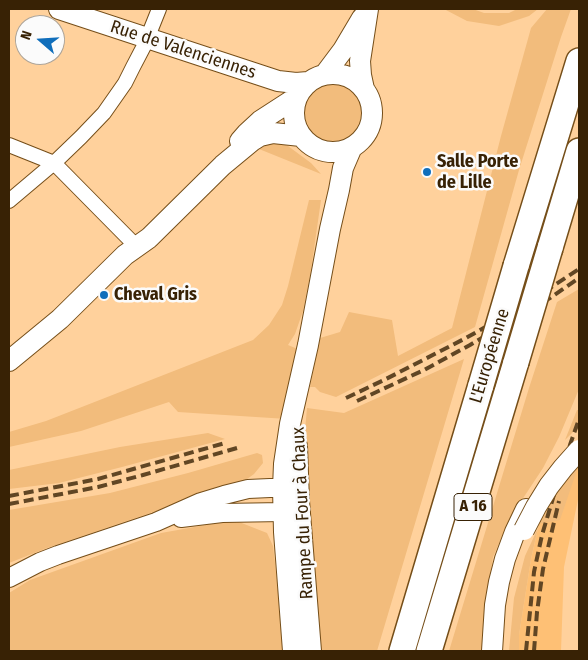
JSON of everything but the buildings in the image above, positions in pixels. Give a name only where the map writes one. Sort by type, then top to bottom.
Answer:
[{"type":"highway","name":"L'Européenne","points":[[402,651],[579,61]]},
{"type":"highway","name":"L'Européenne","points":[[430,651],[579,151]]},
{"type":"main road","name":"Rue de Valenciennes","points":[[59,9],[278,81],[310,85]]},
{"type":"main road","points":[[223,165],[254,126],[310,85],[334,73],[358,82],[368,94],[372,114],[364,136],[352,147],[337,152],[327,152],[318,149],[307,142],[296,128],[294,106],[310,85],[353,34],[367,9]]},
{"type":"main road","points":[[364,89],[360,75],[360,61],[367,9]]},
{"type":"main road","points":[[9,361],[46,331],[125,255],[154,233],[223,165],[252,141],[267,134],[278,133],[301,136]]},
{"type":"main road","points":[[330,229],[343,168],[352,147]]},
{"type":"main road","points":[[318,149],[328,167],[332,182],[330,229]]},
{"type":"main road","name":"Rampe du Four à Chaux","points":[[311,651],[294,495],[284,464],[330,229]]},
{"type":"main road","points":[[492,651],[495,605],[499,582],[515,532],[525,511],[551,471],[579,440]]},
{"type":"main road","points":[[500,651],[503,602],[514,556],[524,530],[549,486],[579,450]]},
{"type":"main road","name":"Rampe du Four à Chaux","points":[[292,651],[283,512],[294,495]]},
{"type":"street","points":[[9,201],[54,163],[104,113],[125,83],[159,9]]},
{"type":"street","points":[[9,145],[54,163],[136,246]]},
{"type":"street","points":[[9,578],[58,555],[156,522],[201,502],[230,493],[248,489],[294,495]]},
{"type":"street","points":[[156,522],[212,513],[283,512]]},
{"type":"shaded area","points":[[444,9],[473,9],[484,13],[509,13],[517,9],[538,9],[529,16],[499,26],[467,21]]},
{"type":"shaded area","points":[[547,9],[571,9],[519,170],[475,327],[336,397],[320,392],[315,387],[310,387],[320,338],[340,332],[349,312],[392,320],[398,356],[452,328],[501,136],[531,28]]},
{"type":"shaded area","points":[[333,83],[350,88],[358,96],[363,113],[358,130],[350,138],[333,143],[316,138],[308,130],[303,113],[308,96],[316,88]]},
{"type":"shaded area","points":[[270,143],[280,143],[288,146],[311,163],[321,174],[259,149]]},
{"type":"shaded area","points":[[309,200],[321,200],[303,311],[295,334],[288,345],[300,350],[287,419],[178,412],[169,402],[81,431],[9,447],[9,432],[46,421],[253,340],[269,325],[282,305]]},
{"type":"shaded area","points":[[579,289],[579,389],[559,437],[543,468],[510,518],[493,557],[484,617],[482,651],[449,651],[557,302]]},
{"type":"shaded area","points":[[464,359],[377,651],[315,651],[304,442],[307,408],[344,413]]},
{"type":"shaded area","points":[[577,410],[579,410],[579,426],[565,440]]},
{"type":"shaded area","points":[[208,433],[225,439],[59,483],[9,489],[9,470],[120,447]]},
{"type":"shaded area","points":[[257,453],[262,455],[263,463],[254,474],[243,482],[47,548],[9,563],[9,510],[110,493]]},
{"type":"shaded area","points":[[579,464],[579,495],[564,567],[561,651],[519,651],[519,635],[531,559],[539,524],[557,493]]},
{"type":"shaded area","points":[[579,464],[560,520],[539,524],[557,493]]},
{"type":"shaded area","points":[[234,520],[267,533],[273,546],[285,651],[9,651],[9,593],[30,580],[161,533]]},
{"type":"shaded area","points":[[538,528],[519,635],[519,651],[509,651],[514,598],[525,556]]},
{"type":"railway","points":[[346,398],[466,338],[524,305],[579,269]]},
{"type":"railway","points":[[357,401],[424,370],[470,345],[550,298],[579,278]]},
{"type":"railway","points":[[526,651],[534,572],[542,535],[579,419]]},
{"type":"railway","points":[[9,496],[98,479],[225,443]]},
{"type":"railway","points":[[9,504],[98,487],[237,448]]},
{"type":"railway","points":[[534,651],[543,569],[559,501]]},
{"type":"place","name":"Salle Porte de Lille","points":[[427,172]]},
{"type":"place","name":"Cheval Gris","points":[[104,295]]}]
